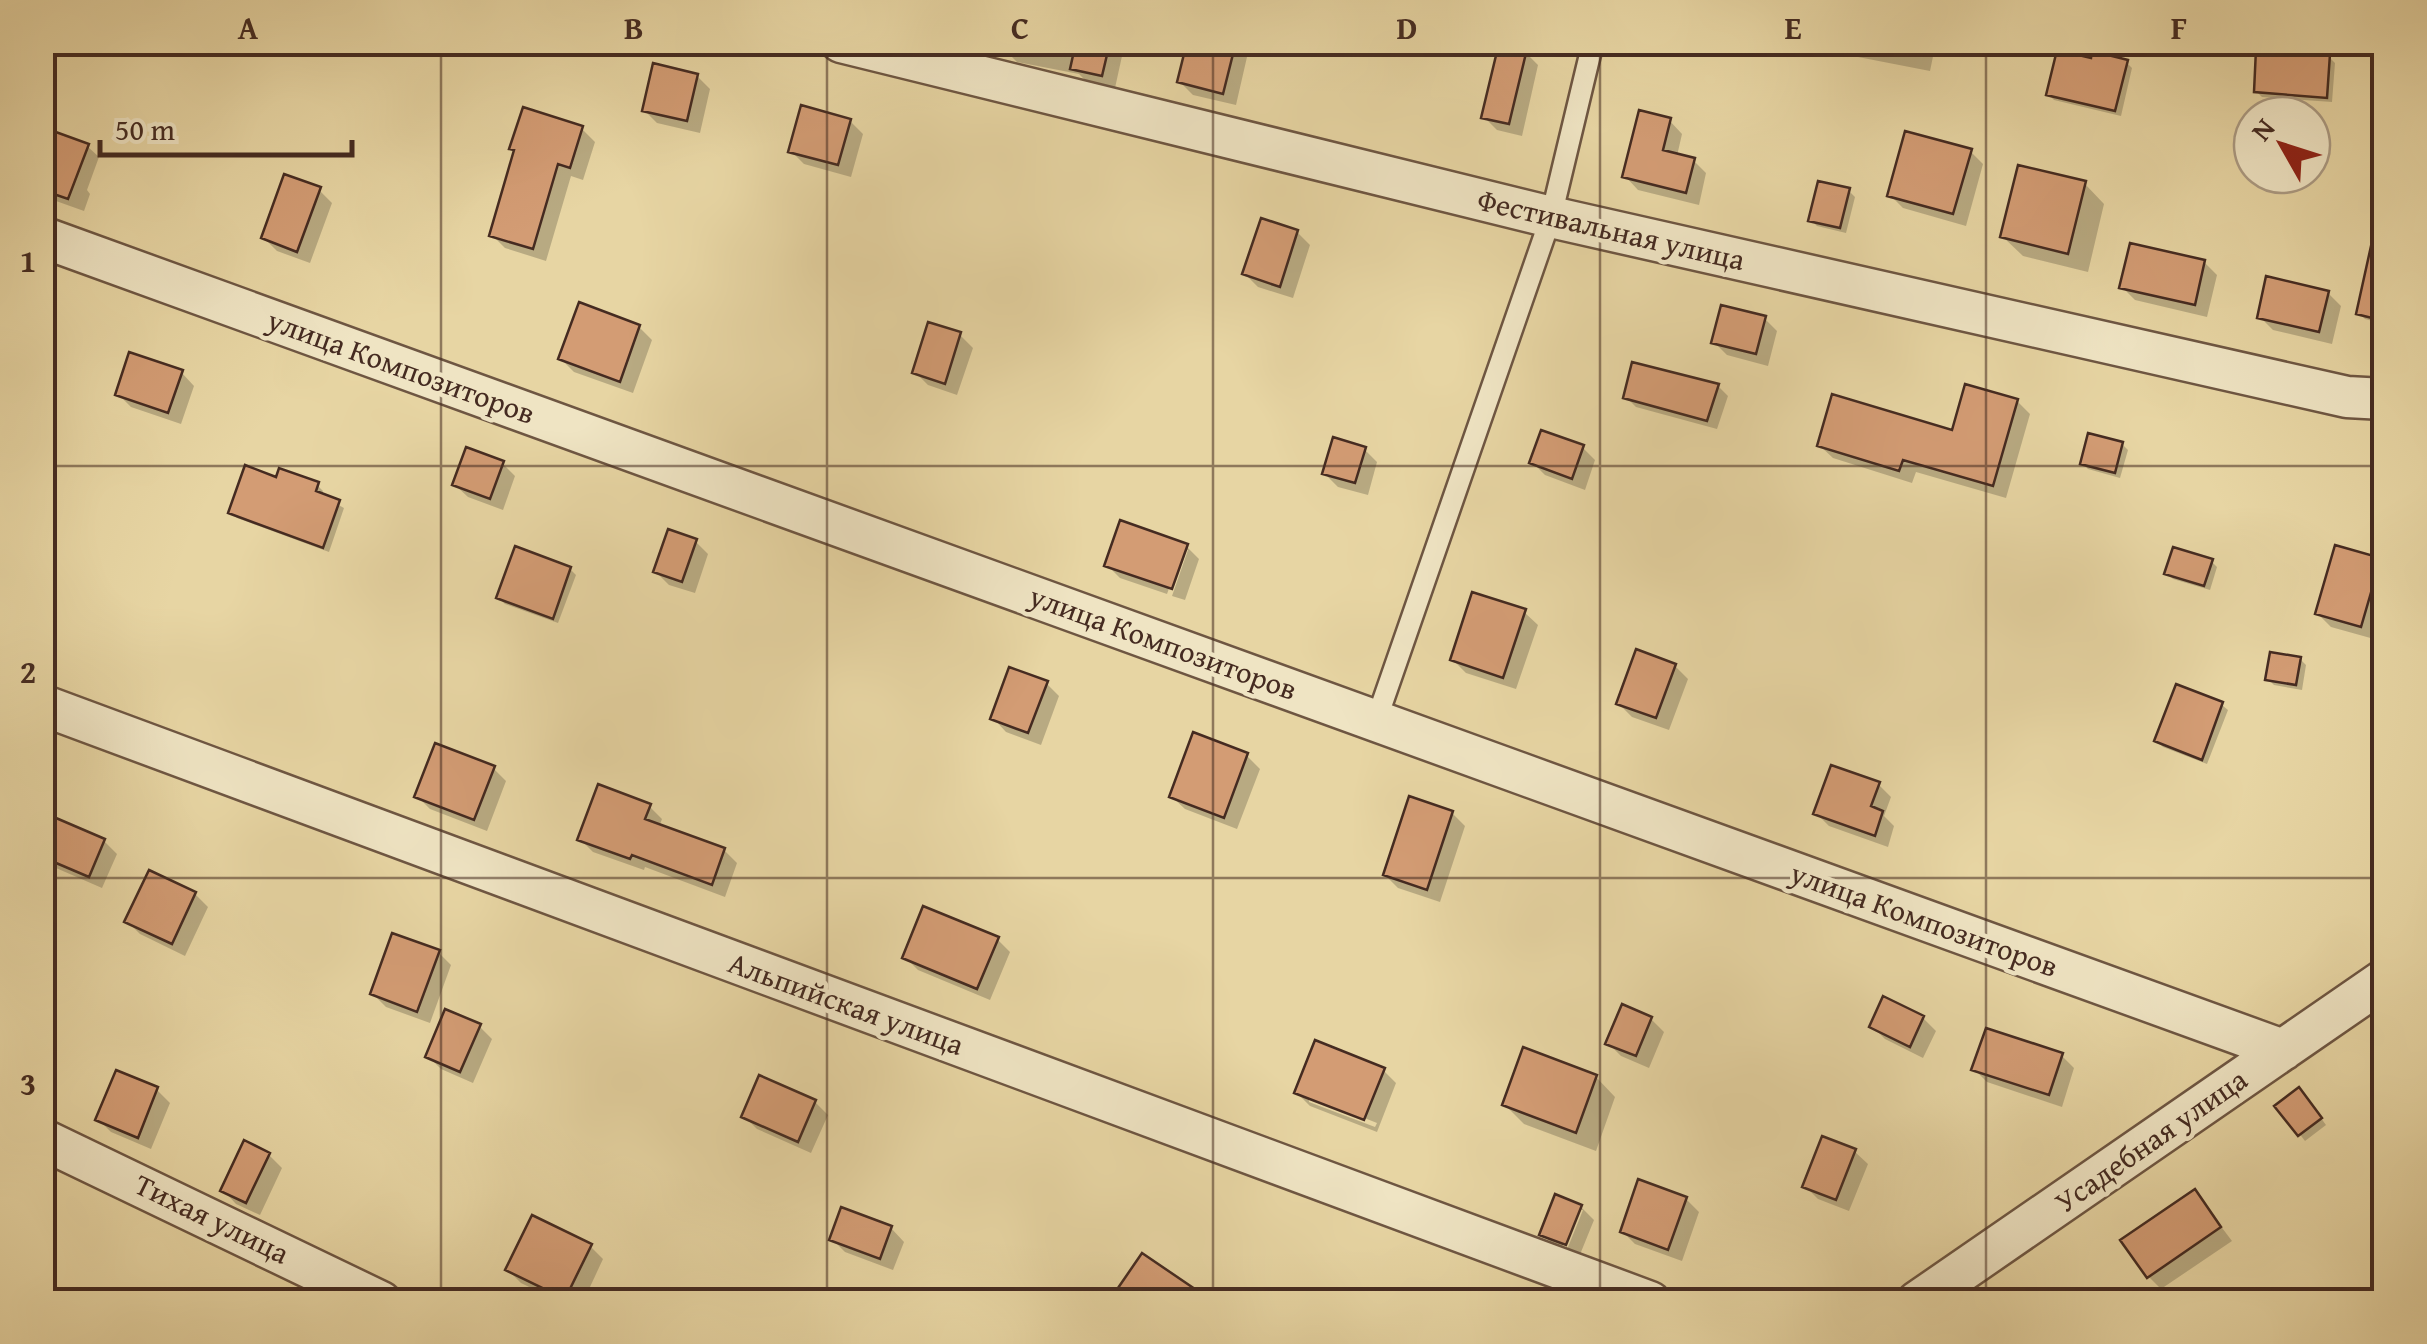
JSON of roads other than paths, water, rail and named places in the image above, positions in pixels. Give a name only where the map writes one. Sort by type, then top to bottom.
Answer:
[{"type":"street","name":"Фестивальная улица","points":[[840,42],[1551,217],[2347,397],[2384,399]]},
{"type":"street","name":"улица Композиторов","points":[[42,237],[2283,1050]]},
{"type":"street","name":"Альпийская улица","points":[[42,704],[1650,1302]]},
{"type":"street","name":"Усадебная улица","points":[[1917,1302],[2384,980]]},
{"type":"street","name":"Тихая улица","points":[[42,1139],[381,1302]]},
{"type":"lane","points":[[1376,721],[1551,217],[1594,42]]}]
